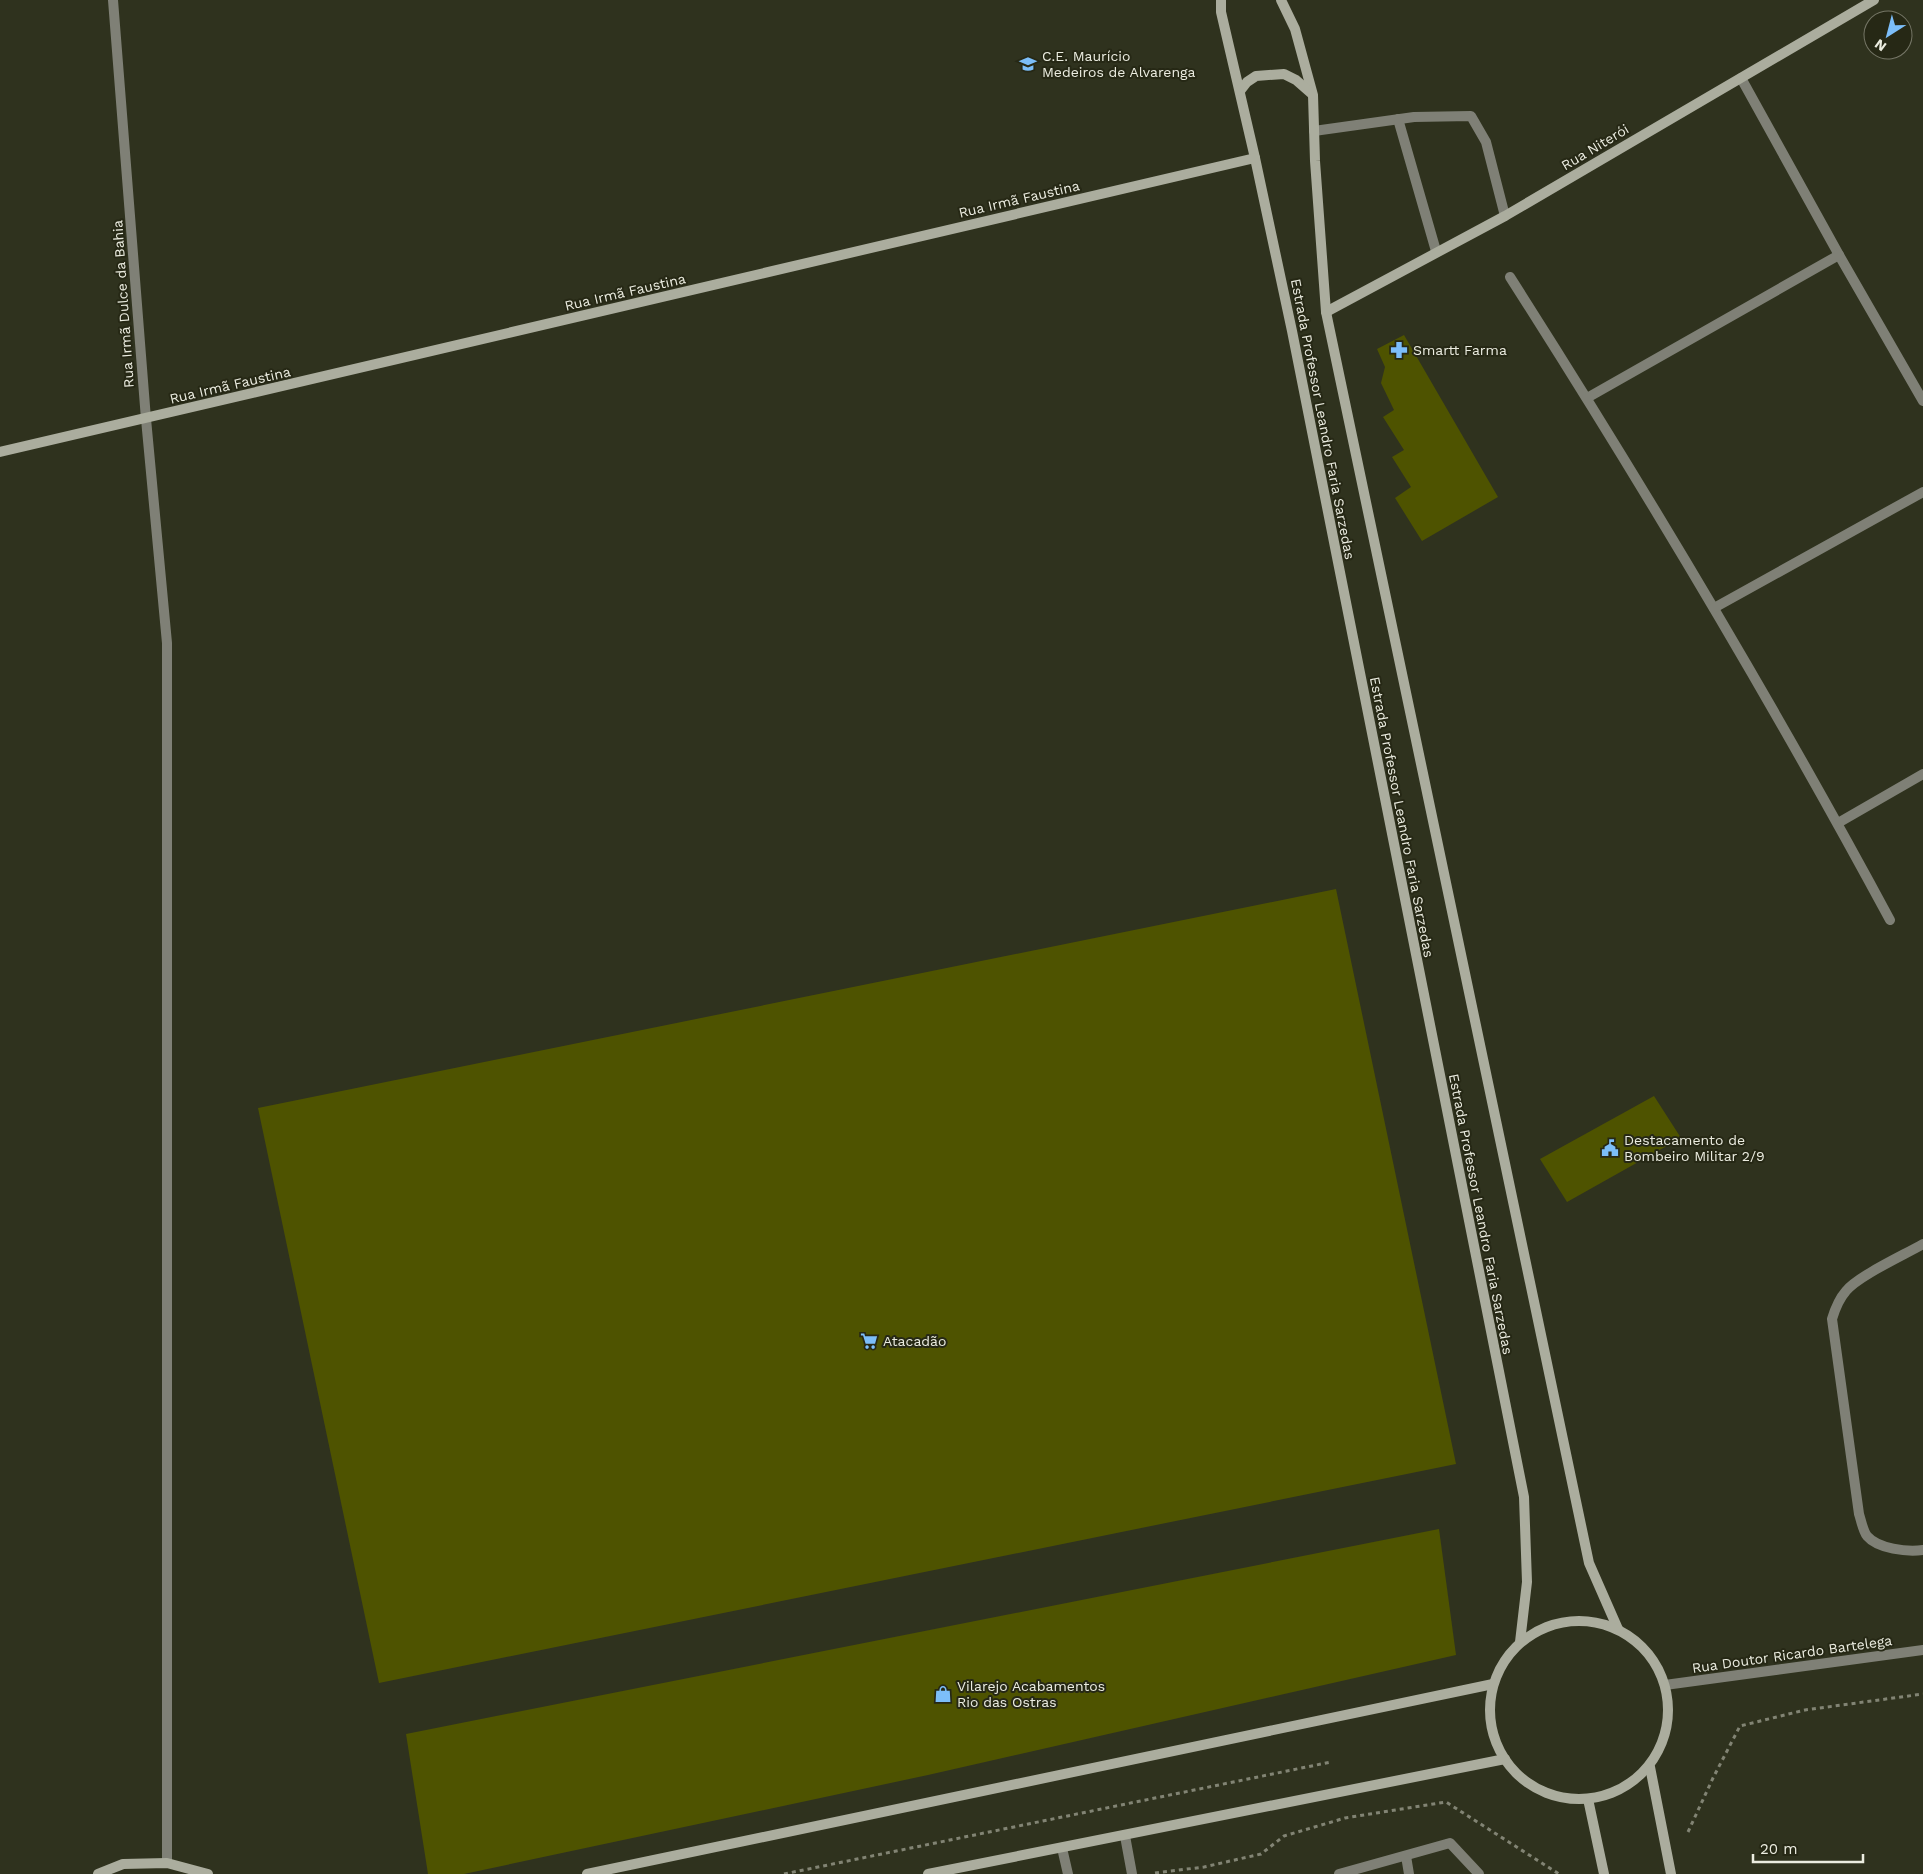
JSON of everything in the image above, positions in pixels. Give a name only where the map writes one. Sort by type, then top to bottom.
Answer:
[{"type":"main road","name":"Estrada Professor Leandro Faria Sarzedas","points":[[1221,0],[1221,12],[1292,331],[1524,1497],[1527,1582],[1520,1642]]},
{"type":"main road","name":"Estrada Professor Leandro Faria Sarzedas","points":[[1281,0],[1295,29],[1313,95],[1326,312],[1590,1563],[1618,1629]]},
{"type":"main road","name":"Rua Niterói","points":[[1326,312],[1436,251],[1505,216],[1874,0]]},
{"type":"main road","points":[[1240,91],[1247,82],[1256,76],[1284,74],[1296,80],[1313,95]]},
{"type":"main road","name":"Rua Irmã Faustina","points":[[0,452],[1255,158]]},
{"type":"main road","points":[[1580,1620],[1618,1629],[1639,1644],[1665,1685],[1668,1716],[1661,1747],[1650,1767],[1620,1792],[1588,1799],[1557,1796],[1528,1783],[1505,1760],[1492,1730],[1490,1698],[1500,1667],[1520,1642],[1548,1626],[1580,1620]]},
{"type":"main road","points":[[587,1874],[1494,1684]]},
{"type":"main road","points":[[928,1874],[1505,1760]]},
{"type":"main road","points":[[1650,1767],[1672,1874]]},
{"type":"main road","points":[[1588,1799],[1604,1874]]},
{"type":"main road","points":[[98,1874],[123,1864],[166,1863],[208,1874]]},
{"type":"street","name":"Rua Irmã Dulce da Bahia","points":[[113,0],[146,419],[167,643],[166,1863]]},
{"type":"street","points":[[1741,78],[1838,255],[1923,401]]},
{"type":"street","points":[[1314,131],[1414,117],[1471,116],[1486,142],[1505,216]]},
{"type":"street","points":[[1398,119],[1436,251]]},
{"type":"street","points":[[1587,398],[1838,255]]},
{"type":"street","points":[[1510,277],[1587,398],[1714,608],[1838,823],[1890,920]]},
{"type":"street","points":[[1714,608],[1923,492]]},
{"type":"street","points":[[1838,823],[1923,774]]},
{"type":"street","points":[[1923,1244],[1859,1280],[1846,1290],[1837,1303],[1832,1319],[1858,1514],[1868,1536],[1887,1548],[1923,1550]]},
{"type":"street","name":"Rua Doutor Ricardo Bartelega","points":[[1665,1685],[1923,1650]]},
{"type":"street","points":[[1125,1836],[1132,1874]]},
{"type":"street","points":[[1339,1874],[1450,1844],[1479,1874]]},
{"type":"street","points":[[1062,1848],[1068,1874]]},
{"type":"street","points":[[1406,1856],[1409,1874]]},
{"type":"path","points":[[1688,1833],[1713,1778],[1740,1726],[1805,1710],[1923,1694]]},
{"type":"path","points":[[784,1874],[1332,1762]]},
{"type":"path","points":[[1149,1874],[1204,1867],[1261,1854],[1284,1836],[1344,1818],[1446,1802],[1559,1874]]},
{"type":"building","points":[[1404,335],[1498,497],[1422,541],[1395,498],[1411,487],[1392,457],[1404,450],[1383,417],[1394,410],[1381,383],[1385,367],[1377,349]]},
{"type":"building","name":"Atacadão","points":[[1336,889],[1456,1464],[379,1683],[258,1108]]},
{"type":"building","name":"Destacamento de Bombeiro Militar 2/9","points":[[1654,1096],[1681,1138],[1567,1202],[1540,1159]]},
{"type":"building","name":"Vilarejo Acabamentos Rio das Ostras","points":[[1439,1529],[1456,1655],[928,1775],[464,1874],[428,1874],[406,1734]]},
{"type":"place","name":"C.E. Maurício Medeiros de Alvarenga","points":[[1028,64]]},
{"type":"place","name":"Smartt Farma","points":[[1399,350]]},
{"type":"place","name":"Destacamento de Bombeiro Militar 2/9","points":[[1610,1148]]},
{"type":"place","name":"Atacadão","points":[[869,1341]]},
{"type":"place","name":"Vilarejo Acabamentos Rio das Ostras","points":[[943,1694]]}]
